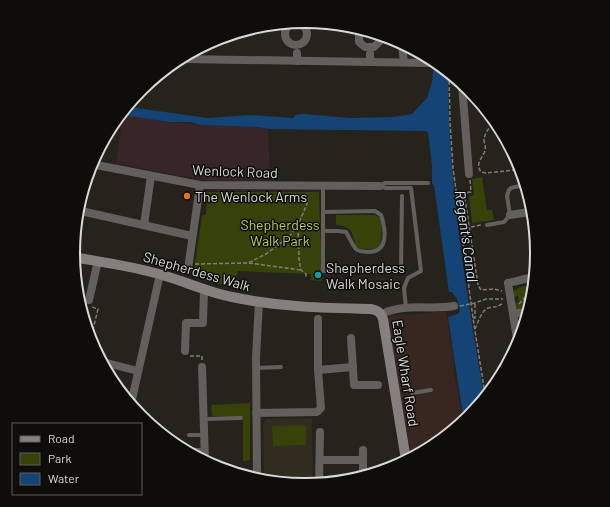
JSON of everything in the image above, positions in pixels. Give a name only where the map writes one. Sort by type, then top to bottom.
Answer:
[{"type":"main road","name":"Shepherdess Walk","points":[[80,258],[133,267],[160,274],[204,290],[230,297],[259,302],[318,308],[370,308],[377,310],[382,314]]},
{"type":"main road","name":"Eagle Wharf Road","points":[[382,314],[398,395],[405,456]]},
{"type":"street","points":[[286,28],[285,30],[286,40],[297,52]]},
{"type":"street","points":[[297,52],[307,39],[307,30],[305,28]]},
{"type":"street","points":[[359,35],[358,42],[365,47],[370,54]]},
{"type":"street","points":[[370,54],[380,41]]},
{"type":"street","points":[[403,50],[404,62]]},
{"type":"street","points":[[191,59],[297,52],[370,54],[404,62],[426,63]]},
{"type":"street","points":[[463,93],[469,177]]},
{"type":"street","name":"Wenlock Road","points":[[98,165],[200,185],[380,186]]},
{"type":"street","points":[[144,225],[151,176]]},
{"type":"street","points":[[188,266],[200,185]]},
{"type":"street","points":[[84,212],[192,236]]},
{"type":"street","points":[[510,215],[527,212]]},
{"type":"street","points":[[89,300],[98,261]]},
{"type":"street","points":[[132,399],[160,274]]},
{"type":"street","points":[[516,333],[508,283],[529,278]]},
{"type":"street","points":[[185,351],[186,323],[203,323],[204,290]]},
{"type":"street","points":[[257,474],[256,365],[259,302]]},
{"type":"street","points":[[382,314],[406,308],[454,306]]},
{"type":"street","points":[[512,312],[523,312]]},
{"type":"street","points":[[256,413],[317,412],[321,408],[318,370],[318,319]]},
{"type":"street","points":[[351,338],[354,385],[378,385]]},
{"type":"street","points":[[108,363],[138,371]]},
{"type":"street","points":[[199,451],[204,435],[202,367]]},
{"type":"street","points":[[318,370],[353,367]]},
{"type":"street","points":[[319,479],[320,432]]},
{"type":"street","points":[[363,450],[363,470]]},
{"type":"street","points":[[320,460],[363,460]]},
{"type":"lane","points":[[380,186],[385,183],[428,183]]},
{"type":"lane","points":[[323,186],[324,271],[401,271],[408,278]]},
{"type":"lane","points":[[380,186],[385,188],[411,188],[421,271],[408,278],[404,288],[406,308]]},
{"type":"lane","points":[[487,224],[504,222],[510,215],[507,196],[509,190],[520,186]]},
{"type":"lane","points":[[401,271],[402,196]]},
{"type":"lane","points":[[323,212],[375,211],[381,215],[384,224],[384,243],[380,249],[374,252],[358,251],[355,249],[352,240],[346,232],[323,231]]},
{"type":"lane","points":[[318,308],[318,319]]},
{"type":"lane","points":[[256,365],[280,368]]},
{"type":"lane","points":[[412,393],[431,390]]},
{"type":"lane","points":[[204,419],[241,418]]},
{"type":"lane","points":[[189,435],[204,435]]},
{"type":"path","points":[[449,80],[450,122],[456,195],[484,390]]},
{"type":"path","points":[[491,126],[487,130],[484,140],[484,153],[478,163],[479,169],[481,172],[486,173],[514,170]]},
{"type":"path","points":[[469,177],[470,192],[464,193],[480,288],[486,291],[494,289],[502,291],[503,299],[503,303],[499,306],[487,309],[483,313],[475,329]]},
{"type":"path","name":"Shepherdess Walk","points":[[188,266],[195,264],[248,263],[266,254],[289,237],[298,225],[307,204],[308,185]]},
{"type":"path","points":[[456,195],[460,194],[466,228],[467,236],[462,237]]},
{"type":"path","points":[[466,228],[487,224]]},
{"type":"path","points":[[298,225],[299,259],[301,270]]},
{"type":"path","points":[[248,263],[301,270],[306,274],[306,278]]},
{"type":"path","points":[[512,312],[516,310],[526,297]]},
{"type":"path","points":[[454,306],[474,304],[486,299],[503,299]]},
{"type":"path","points":[[89,300],[88,306],[98,309],[93,330]]},
{"type":"path","points":[[473,318],[475,318],[474,304]]},
{"type":"path","points":[[185,351],[187,356],[202,356],[202,367]]},
{"type":"shaded area","points":[[126,116],[169,122],[201,125],[258,127],[268,129],[270,179],[219,181],[180,176],[116,163],[122,122]]},
{"type":"shaded area","points":[[446,311],[455,367],[453,367],[462,415],[430,441],[410,453],[388,318],[389,315]]},
{"type":"shaded area","points":[[312,418],[313,479],[290,479],[264,475],[263,424],[267,419]]},
{"type":"green space","points":[[482,177],[487,210],[492,210],[494,220],[472,223],[469,196],[474,195],[472,179]]},
{"type":"green space","name":"Shepherdess Walk Park","points":[[205,192],[319,192],[322,281],[311,280],[311,274],[238,271],[234,287],[204,280],[198,276],[196,273],[195,264],[202,216],[206,214],[207,203],[204,201]]},
{"type":"green space","points":[[336,215],[378,216],[381,221],[382,229],[380,245],[373,249],[362,249],[356,247],[351,231],[346,227],[336,225]]},
{"type":"green space","points":[[528,286],[523,310],[518,310],[514,303],[519,302],[518,296],[513,297],[513,293],[519,288]]},
{"type":"green space","points":[[250,403],[250,460],[243,461],[243,417],[212,416],[211,405]]},
{"type":"green space","points":[[306,425],[306,445],[273,446],[272,426]]},
{"type":"water","points":[[434,69],[448,80],[451,156],[459,236],[483,392],[463,414],[448,317],[458,314],[460,311],[457,299],[452,292],[449,292],[434,185],[432,184],[432,166],[428,132],[268,129],[258,127],[201,125],[190,122],[169,122],[126,116],[133,108],[208,118],[250,115],[294,118],[295,115],[304,114],[350,118],[394,117],[412,114],[427,98],[432,82]]},
{"type":"place","name":"The Wenlock Arms","points":[[187,196]]},
{"type":"place","name":"Shepherdess Walk Mosaic","points":[[318,275]]},
{"type":"water label","name":"Regent's Canal","points":[[467,236]]}]
